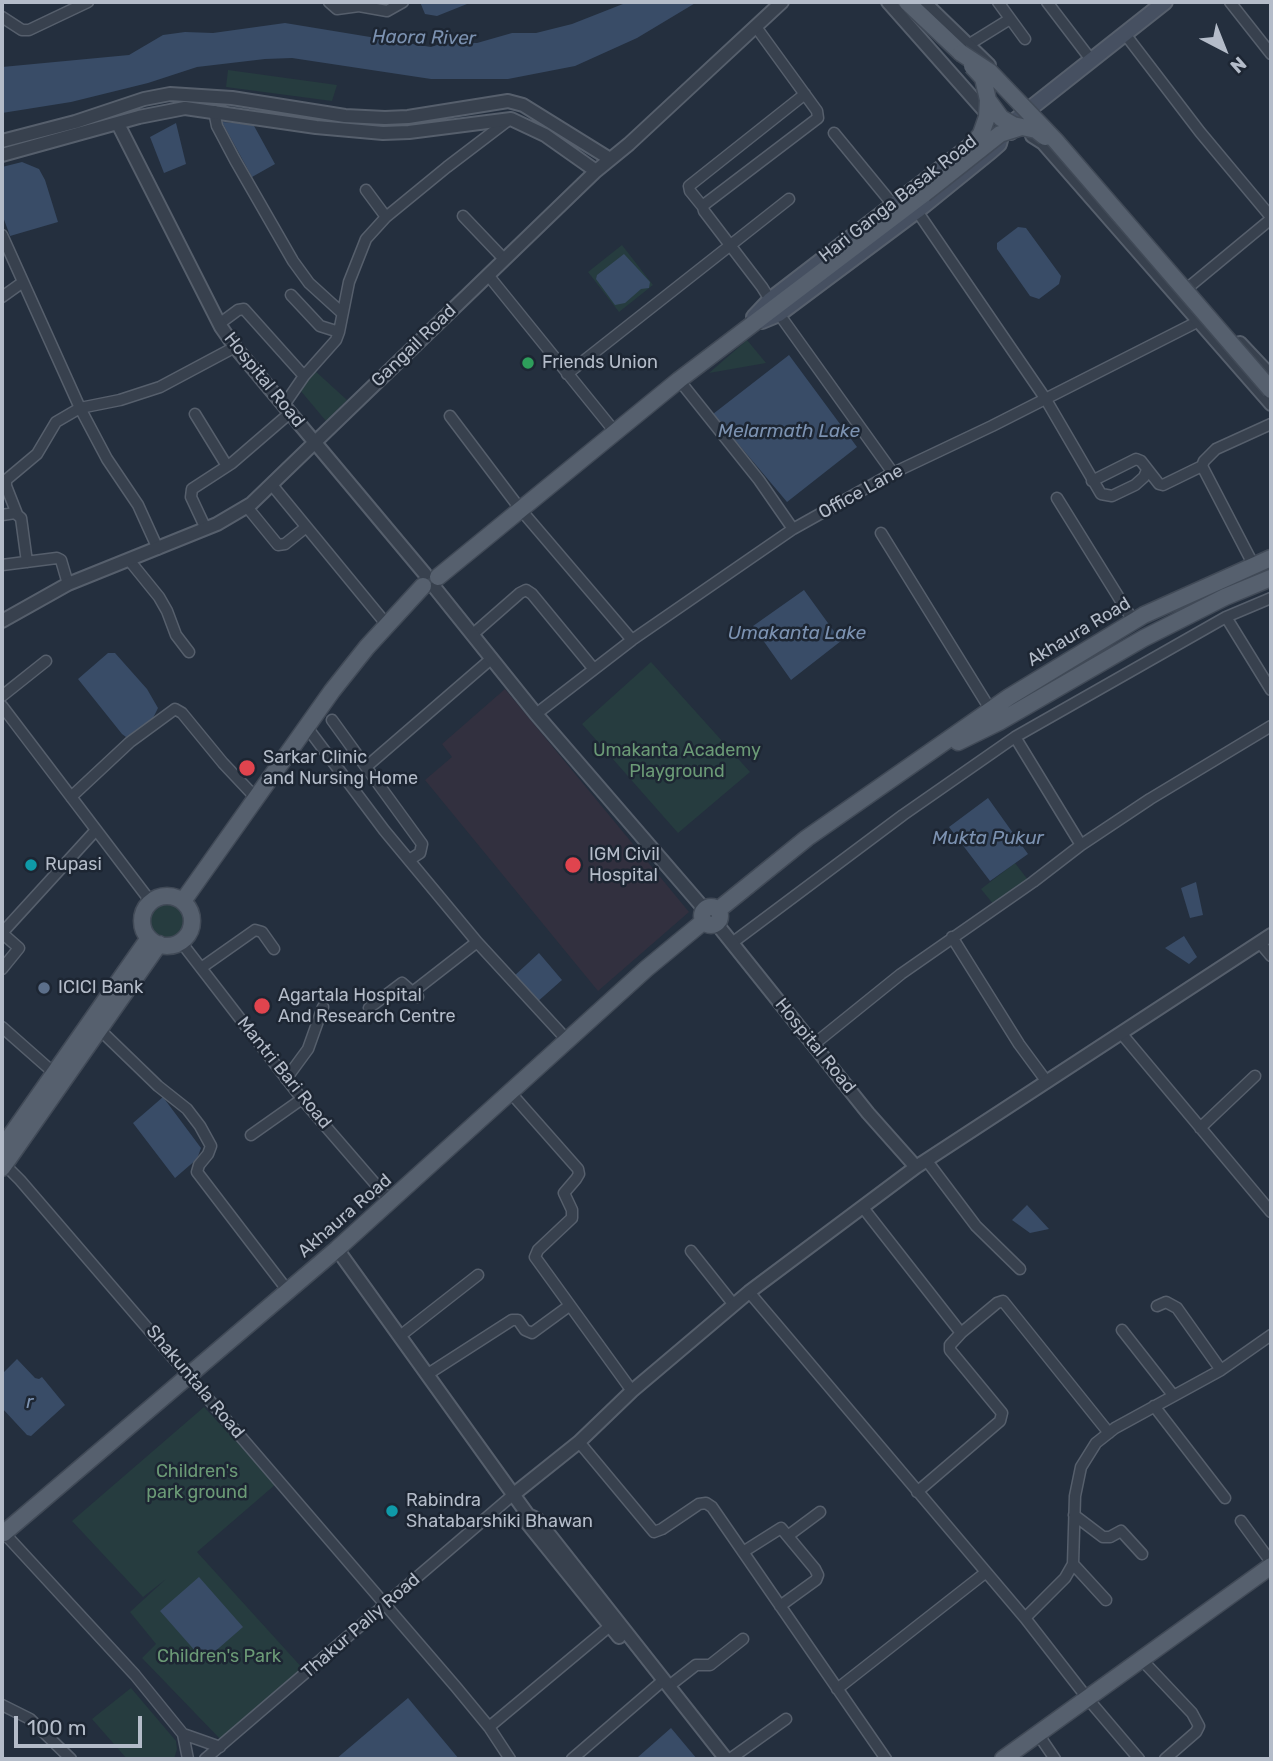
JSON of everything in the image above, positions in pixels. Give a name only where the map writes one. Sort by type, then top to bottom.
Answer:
[{"type":"main road","points":[[907,2],[990,72],[1055,140],[1271,390]]},
{"type":"main road","points":[[1002,131],[1165,2]]},
{"type":"main road","points":[[924,194],[967,152],[981,134],[987,117],[988,100],[983,78],[965,49]]},
{"type":"main road","points":[[988,100],[1001,118],[1013,125],[1036,130],[1063,152]]},
{"type":"main road","points":[[183,901],[306,726],[367,647],[430,581],[744,328],[1000,134],[1022,126]]},
{"type":"main road","name":"Hari Ganga Basak Road","points":[[1002,131],[999,144],[918,211],[774,307],[894,206],[989,132],[1002,131]]},
{"type":"main road","name":"Akhaura Road","points":[[3,1532],[391,1202],[646,969],[807,838],[919,762],[990,709],[1137,624],[1253,564],[1271,558]]},
{"type":"main road","points":[[919,762],[1137,624],[1271,568]]},
{"type":"main road","name":"Akhaura Road","points":[[919,762],[999,722],[1144,638],[1225,597],[1271,578]]},
{"type":"main road","points":[[170,896],[183,901],[188,907],[192,922],[187,936],[181,942],[174,945],[154,941],[142,920],[146,907],[151,902],[156,898],[170,896]]},
{"type":"main road","points":[[3,1165],[99,1029],[154,941]]},
{"type":"main road","points":[[2,1148],[54,1073],[154,941]]},
{"type":"main road","points":[[1003,1759],[1271,1564]]},
{"type":"street","points":[[2,17],[22,30],[29,30],[85,2]]},
{"type":"street","points":[[329,2],[337,9],[359,6],[379,11],[387,11],[403,2]]},
{"type":"street","name":"Gangail Road","points":[[2,621],[68,584],[206,529],[232,517],[247,506],[272,485],[596,171],[782,2]]},
{"type":"street","points":[[888,2],[1002,131],[1030,134],[1043,143],[1271,404]]},
{"type":"street","points":[[998,2],[1025,39]]},
{"type":"street","points":[[1047,2],[1091,61]]},
{"type":"street","points":[[1230,2],[1271,54]]},
{"type":"street","points":[[927,3],[965,49],[1031,106],[1212,313],[1271,376]]},
{"type":"street","points":[[965,49],[1010,19]]},
{"type":"street","points":[[703,206],[818,118],[817,111],[756,27]]},
{"type":"street","points":[[1125,34],[1200,132],[1271,218],[1190,286]]},
{"type":"street","points":[[2,141],[75,122],[144,99],[170,94],[232,99],[345,116],[386,118],[508,101],[523,105],[610,159]]},
{"type":"street","points":[[805,94],[690,186],[690,191],[893,473]]},
{"type":"street","points":[[2,155],[185,108],[316,127],[383,133],[511,119],[545,135],[596,171]]},
{"type":"street","points":[[214,111],[217,126],[293,261],[309,283],[342,313]]},
{"type":"street","points":[[206,529],[191,497],[191,491],[227,466],[287,409],[304,376],[339,332],[358,253],[366,239],[386,218],[447,167],[511,119]]},
{"type":"street","name":"Hospital Road","points":[[118,124],[219,324],[235,347],[430,581],[536,714],[711,916],[868,1113],[921,1164]]},
{"type":"street","points":[[834,133],[894,206]]},
{"type":"street","points":[[366,190],[386,218]]},
{"type":"street","points":[[567,374],[789,199]]},
{"type":"street","points":[[918,211],[1045,398],[1101,494],[1112,496],[1135,485],[1147,470]]},
{"type":"street","points":[[463,216],[504,260]]},
{"type":"street","points":[[2,235],[80,408],[107,459],[138,505],[158,549]]},
{"type":"street","points":[[488,275],[615,432]]},
{"type":"street","points":[[2,297],[23,282]]},
{"type":"street","points":[[291,295],[320,326],[339,332]]},
{"type":"street","points":[[219,324],[238,310],[244,309],[304,376]]},
{"type":"street","name":"Office Lane","points":[[536,714],[632,640],[793,530],[893,473],[1212,313]]},
{"type":"street","points":[[27,562],[21,518],[17,514],[6,480],[37,454],[57,422],[80,408],[120,400],[160,387],[235,347]]},
{"type":"street","points":[[679,380],[760,480],[793,530]]},
{"type":"street","points":[[195,414],[227,466]]},
{"type":"street","points":[[450,416],[521,510],[632,640]]},
{"type":"street","points":[[1092,481],[1136,459],[1163,485],[1202,466],[1216,449],[1271,424]]},
{"type":"street","points":[[1202,466],[1253,564]]},
{"type":"street","points":[[272,485],[387,625]]},
{"type":"street","points":[[1057,498],[1137,624]]},
{"type":"street","points":[[247,506],[278,545],[285,544],[305,527]]},
{"type":"street","points":[[2,515],[17,514]]},
{"type":"street","points":[[881,533],[990,709]]},
{"type":"street","points":[[2,565],[59,559],[68,584]]},
{"type":"street","points":[[129,560],[159,597],[176,635],[189,652]]},
{"type":"street","points":[[472,635],[526,590],[593,668]]},
{"type":"street","points":[[732,943],[903,815],[1015,737],[1226,617],[1271,598]]},
{"type":"street","points":[[1226,617],[1271,690]]},
{"type":"street","points":[[366,767],[491,659]]},
{"type":"street","points":[[2,696],[46,661]]},
{"type":"street","points":[[2,706],[151,902]]},
{"type":"street","points":[[71,797],[130,742],[175,709],[182,713],[255,797]]},
{"type":"street","points":[[332,720],[422,844],[420,853],[409,860]]},
{"type":"street","points":[[306,726],[409,860],[477,942],[568,1041]]},
{"type":"street","points":[[813,1045],[952,937],[1033,882],[1081,845],[1150,799],[1271,726]]},
{"type":"street","points":[[1015,737],[1081,845]]},
{"type":"street","points":[[2,969],[19,948],[2,933],[96,830]]},
{"type":"street","points":[[201,968],[255,930],[262,932],[274,948]]},
{"type":"street","points":[[952,937],[1019,1044],[1047,1082]]},
{"type":"street","points":[[514,1494],[579,1442],[632,1391],[750,1292],[921,1164],[1266,939],[1271,956]]},
{"type":"street","name":"Mantri Bari Road","points":[[181,942],[286,1079],[391,1202]]},
{"type":"street","points":[[369,1008],[402,983],[416,994],[477,942]]},
{"type":"street","points":[[286,1079],[307,1049],[323,1007]]},
{"type":"street","points":[[2,1027],[54,1073]]},
{"type":"street","points":[[99,1029],[158,1086],[187,1109],[200,1126],[211,1146],[197,1168],[199,1175],[288,1291]]},
{"type":"street","points":[[1121,1033],[1271,1212]]},
{"type":"street","points":[[1200,1128],[1255,1076]]},
{"type":"street","points":[[510,1092],[578,1169],[576,1179],[564,1193],[572,1210],[572,1218],[535,1254],[536,1261],[632,1391]]},
{"type":"street","points":[[251,1135],[302,1098]]},
{"type":"street","points":[[921,1164],[976,1226],[1020,1269]]},
{"type":"street","name":"Shakuntala Road","points":[[3,1165],[189,1374],[489,1727],[510,1759]]},
{"type":"street","points":[[863,1209],[961,1333]]},
{"type":"street","points":[[337,1249],[528,1515],[537,1519],[718,1759]]},
{"type":"street","points":[[691,1251],[734,1305]]},
{"type":"street","points":[[400,1336],[478,1275]]},
{"type":"street","points":[[750,1292],[1025,1618],[1139,1759]]},
{"type":"street","points":[[917,1492],[1002,1418],[1000,1409],[950,1350],[950,1345],[997,1303],[1003,1301],[1109,1433]]},
{"type":"street","points":[[1157,1307],[1166,1302],[1177,1308],[1221,1370]]},
{"type":"street","points":[[428,1374],[512,1320],[517,1319],[525,1330],[532,1333],[569,1306]]},
{"type":"street","points":[[1122,1330],[1172,1395]]},
{"type":"street","points":[[1025,1618],[1065,1578],[1073,1564],[1075,1496],[1081,1466],[1096,1443],[1172,1395],[1221,1370],[1271,1335]]},
{"type":"street","points":[[1154,1406],[1225,1498]]},
{"type":"street","points":[[579,1442],[654,1532],[662,1530],[699,1504],[706,1503],[712,1507],[886,1759]]},
{"type":"street","name":"Thakur Pally Road","points":[[206,1759],[514,1494]]},
{"type":"street","points":[[789,1535],[820,1512]]},
{"type":"street","points":[[528,1515],[528,1524],[610,1626],[728,1759],[786,1719]]},
{"type":"street","points":[[1074,1515],[1103,1537],[1110,1537],[1121,1531],[1142,1554]]},
{"type":"street","points":[[1241,1521],[1271,1564]]},
{"type":"street","points":[[743,1552],[778,1528],[783,1529],[817,1572],[818,1578],[780,1606]]},
{"type":"street","points":[[3,1532],[135,1675],[183,1734],[188,1759]]},
{"type":"street","points":[[1073,1564],[1106,1600]]},
{"type":"street","points":[[837,1689],[985,1573]]},
{"type":"street","points":[[489,1727],[610,1626]]},
{"type":"street","points":[[572,1759],[664,1685],[696,1665],[710,1665],[743,1639]]},
{"type":"street","points":[[1142,1660],[1198,1721],[1196,1732],[1165,1759]]},
{"type":"street","points":[[2,1705],[30,1719],[71,1759]]},
{"type":"street","points":[[183,1734],[220,1746]]},
{"type":"street","points":[[1038,1734],[1055,1759]]},
{"type":"shaded area","name":"IGM Civil Hospital","points":[[505,689],[689,912],[598,991],[425,780],[452,757],[442,744]]},
{"type":"green space","points":[[228,70],[337,85],[332,101],[226,87]]},
{"type":"green space","points":[[622,245],[653,285],[619,312],[588,272]]},
{"type":"green space","points":[[747,340],[766,363],[709,373]]},
{"type":"green space","points":[[313,369],[347,400],[326,421],[300,390]]},
{"type":"green space","name":"Umakanta Academy Playground","points":[[651,662],[750,772],[678,833],[582,724]]},
{"type":"green space","points":[[1015,863],[1028,880],[994,905],[981,889]]},
{"type":"green space","points":[[167,904],[179,909],[184,921],[179,933],[167,938],[155,933],[150,921],[155,909]]},
{"type":"green space","points":[[204,1407],[276,1484],[197,1552],[305,1671],[223,1742],[142,1658],[156,1644],[130,1612],[166,1579],[143,1597],[72,1521]]},
{"type":"green space","points":[[131,1688],[176,1741],[174,1759],[127,1759],[92,1719]]},
{"type":"water","points":[[420,2],[467,4],[437,16],[425,14]]},
{"type":"water","points":[[628,2],[697,2],[637,38],[575,66],[508,79],[431,79],[292,58],[265,59],[197,67],[148,83],[71,102],[2,113],[2,67],[129,55],[163,35],[185,32],[213,33],[285,23],[431,47],[446,42],[477,43],[512,33],[536,33],[572,24]]},
{"type":"water","points":[[222,122],[253,124],[275,164],[252,177]]},
{"type":"water","points":[[176,123],[186,164],[164,173],[150,137]]},
{"type":"water","points":[[22,162],[39,169],[58,222],[10,236],[2,214],[2,167]]},
{"type":"water","points":[[1018,227],[1026,228],[1061,276],[1059,284],[1039,299],[1030,296],[997,249],[997,243]]},
{"type":"water","points":[[624,254],[650,282],[649,288],[641,289],[625,303],[615,305],[596,279],[597,275]]},
{"type":"water","name":"Melarmath Lake","points":[[789,355],[857,447],[787,502],[713,414]]},
{"type":"water","name":"Umakanta Lake","points":[[804,590],[841,641],[791,680],[753,626]]},
{"type":"water","points":[[108,653],[115,653],[147,689],[158,708],[152,720],[131,736],[122,734],[78,679]]},
{"type":"water","name":"Mukta Pukur","points":[[988,798],[1028,854],[990,881],[949,827]]},
{"type":"water","points":[[1196,882],[1203,915],[1190,918],[1181,888]]},
{"type":"water","points":[[1184,936],[1197,957],[1189,964],[1165,948]]},
{"type":"water","points":[[539,953],[562,980],[536,1003],[513,977]]},
{"type":"water","points":[[163,1097],[201,1148],[197,1159],[175,1178],[133,1123]]},
{"type":"water","points":[[1027,1205],[1049,1229],[1030,1233],[1012,1220]]},
{"type":"water","name":"r","points":[[17,1359],[35,1378],[42,1377],[65,1405],[31,1436],[2,1408],[2,1374]]},
{"type":"water","points":[[199,1577],[243,1627],[204,1661],[160,1611]]},
{"type":"water","points":[[408,1698],[459,1759],[336,1759]]},
{"type":"water","points":[[671,1728],[697,1759],[638,1757]]},
{"type":"place","name":"Friends Union","points":[[528,363]]},
{"type":"place","name":"Sarkar Clinic and Nursing Home","points":[[247,768]]},
{"type":"place","name":"Rupasi","points":[[31,865]]},
{"type":"place","name":"IGM Civil Hospital","points":[[573,865]]},
{"type":"place","name":"ICICI Bank","points":[[44,988]]},
{"type":"place","name":"Agartala Hospital And Research Centre","points":[[262,1006]]},
{"type":"place","name":"Rabindra Shatabarshiki Bhawan","points":[[392,1511]]},
{"type":"water label","name":"Haora River","points":[[424,38]]},
{"type":"park label","name":"Children's park ground","points":[[197,1482]]},
{"type":"park label","name":"Children's Park","points":[[219,1657]]}]
